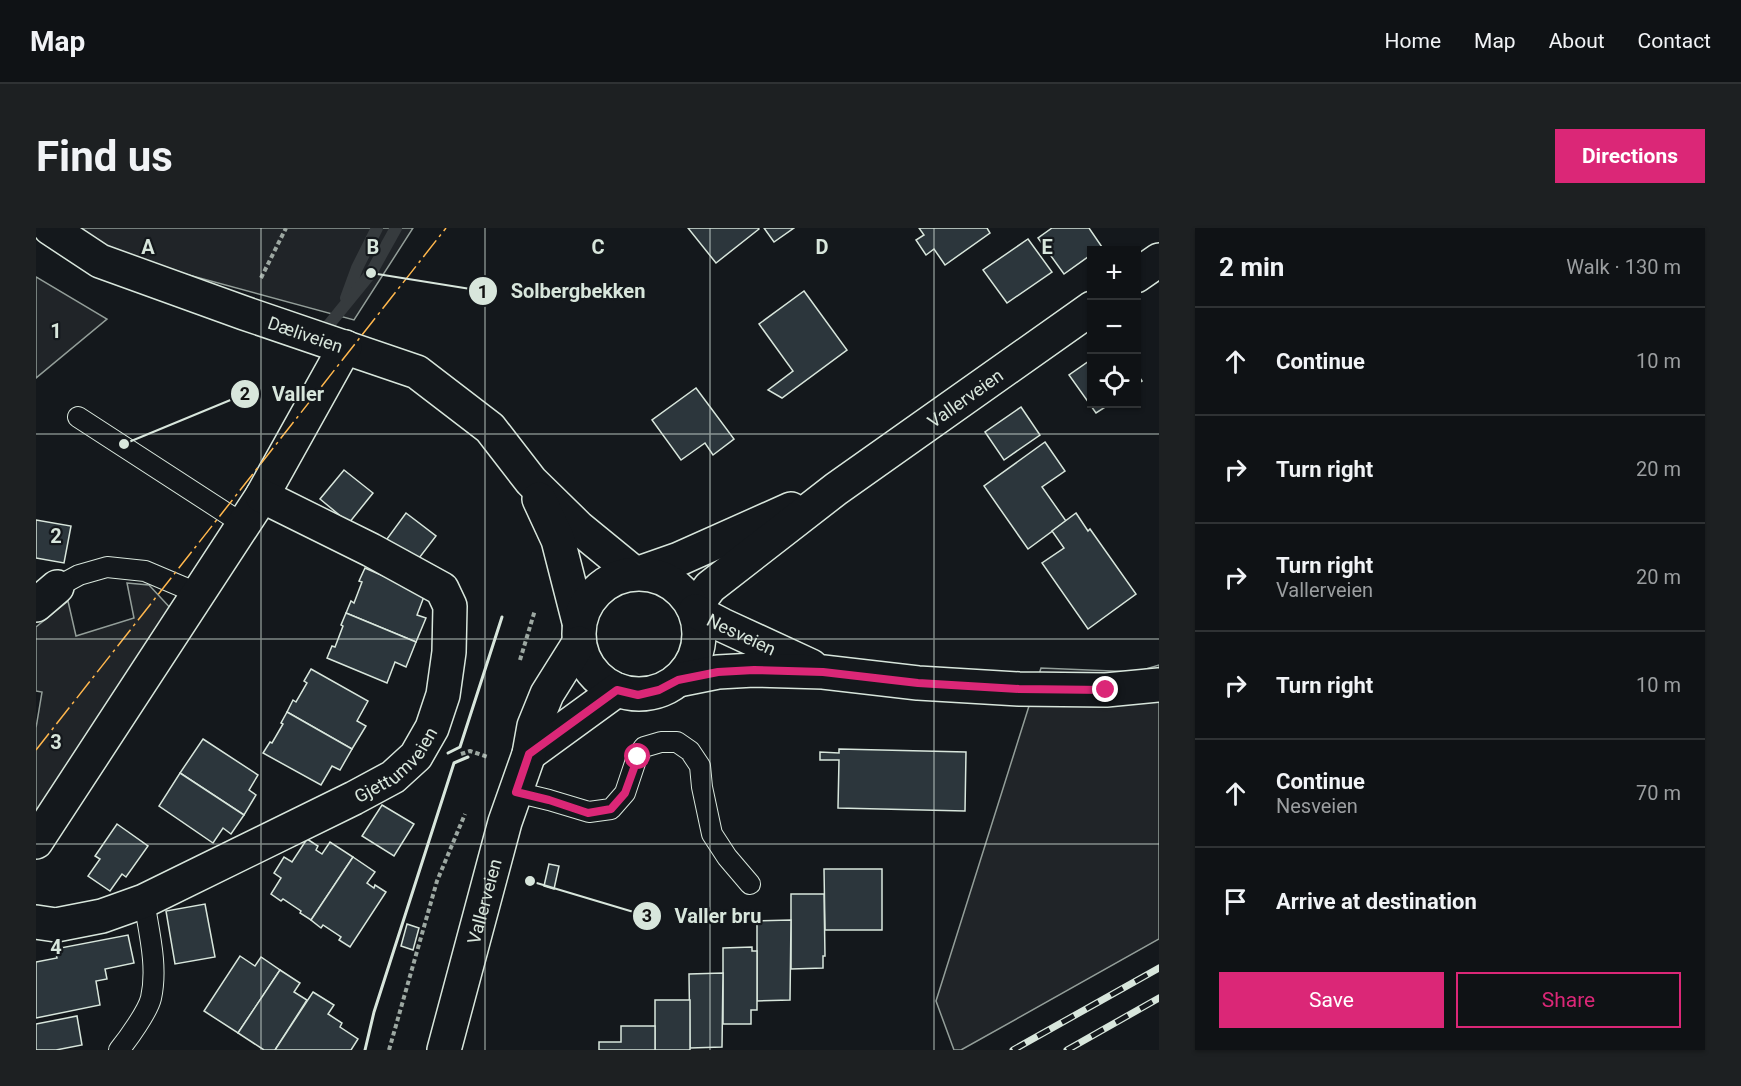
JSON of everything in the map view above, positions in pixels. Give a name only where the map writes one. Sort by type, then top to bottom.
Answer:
[{"type":"street","name":"Dæliveien","points":[[50,228],[100,261],[417,372],[490,428],[531,481],[579,528],[636,573]]},
{"type":"street","points":[[1141,273],[1159,260]]},
{"type":"street","name":"Vallerveien","points":[[694,610],[710,587],[836,489],[1087,312]]},
{"type":"street","points":[[36,842],[262,496],[345,347]]},
{"type":"street","name":"Dæliveien","points":[[531,481],[558,540],[579,632]]},
{"type":"street","name":"Vallerveien","points":[[636,573],[679,559],[836,489]]},
{"type":"street","name":"Gjettumveien","points":[[36,922],[56,925],[102,916],[144,901],[393,777],[416,756],[432,728],[443,695],[449,652],[450,606],[442,589],[371,549],[262,496]]},
{"type":"street","points":[[636,573],[661,578],[681,590],[694,610],[699,636],[693,660],[678,680],[659,690],[638,695],[617,690],[599,679],[585,663],[579,632],[590,598],[609,580],[636,573]]},
{"type":"street","name":"Nesveien","points":[[694,610],[823,672]]},
{"type":"street","name":"Vallerveien","points":[[444,1050],[505,822],[529,754],[534,726],[547,694],[579,632]]},
{"type":"street","name":"Nesveien","points":[[678,680],[718,672],[754,670],[823,672],[918,683],[1019,689],[1106,690],[1159,686]]},
{"type":"street","points":[[529,754],[617,690]]},
{"type":"lane","points":[[78,417],[243,524]]},
{"type":"lane","points":[[47,596],[79,575],[107,567],[145,571],[197,593]]},
{"type":"lane","points":[[516,792],[588,813],[611,809],[625,793],[644,747],[661,742],[676,742],[690,752],[700,765],[712,834],[727,857],[750,884]]},
{"type":"lane","points":[[119,1050],[151,1000],[154,965],[144,901]]},
{"type":"path","points":[[244,313],[286,228]]},
{"type":"shaded area","points":[[68,228],[413,228],[354,320],[104,252]]},
{"type":"shaded area","points":[[36,277],[107,319],[36,378]]},
{"type":"shaded area","points":[[127,583],[149,585],[174,612],[36,819],[36,728],[42,692],[36,691],[36,627],[68,601],[76,636],[134,618]]},
{"type":"shaded area","points":[[1159,665],[1159,939],[961,1050],[954,1050],[936,1001],[1041,668],[1136,672]]},
{"type":"building","points":[[688,228],[758,228],[759,229],[716,263]]},
{"type":"building","points":[[764,228],[794,228],[774,242]]},
{"type":"building","points":[[919,228],[987,228],[990,233],[945,265],[934,249],[926,255],[916,240],[924,235]]},
{"type":"building","points":[[1052,228],[1089,228],[1101,246],[1087,246],[1087,258],[1064,274],[1038,238]]},
{"type":"building","points":[[1028,239],[1052,272],[1007,303],[983,270]]},
{"type":"building","points":[[804,291],[847,350],[782,398],[768,390],[793,371],[759,324]]},
{"type":"building","points":[[1087,362],[1087,400],[1069,375]]},
{"type":"building","points":[[696,388],[734,439],[713,455],[705,443],[681,460],[652,420]]},
{"type":"building","points":[[1021,407],[1040,435],[1004,460],[985,432]]},
{"type":"building","points":[[1092,408],[1104,408],[1096,413]]},
{"type":"building","points":[[1045,442],[1065,471],[1042,487],[1066,521],[1028,549],[984,486]]},
{"type":"building","points":[[344,470],[373,493],[349,523],[320,499]]},
{"type":"building","points":[[406,513],[436,536],[413,566],[384,543]]},
{"type":"building","points":[[1076,513],[1136,594],[1088,629],[1042,563],[1064,548],[1052,531]]},
{"type":"building","points":[[36,520],[71,526],[64,563],[36,558]]},
{"type":"building","points":[[365,568],[425,594],[417,615],[426,618],[416,642],[346,613],[351,601],[354,603],[362,582],[359,581]]},
{"type":"building","points":[[346,613],[416,642],[406,667],[395,662],[387,683],[327,658],[332,646],[335,647]]},
{"type":"building","points":[[311,669],[368,701],[357,721],[366,726],[352,749],[287,712],[293,700],[296,702],[307,683],[304,681]]},
{"type":"building","points":[[287,712],[352,749],[340,770],[332,766],[321,785],[263,753],[270,742],[272,743]]},
{"type":"building","points":[[203,739],[258,775],[249,790],[256,795],[244,815],[180,773]]},
{"type":"building","points":[[839,749],[966,752],[965,811],[838,808],[839,760],[820,760],[820,752],[839,753]]},
{"type":"building","points":[[180,773],[244,815],[231,834],[223,828],[213,843],[159,806]]},
{"type":"building","points":[[382,805],[414,824],[394,856],[362,836]]},
{"type":"building","points":[[117,824],[148,846],[126,877],[122,874],[110,891],[88,876],[100,859],[95,856]]},
{"type":"building","points":[[307,839],[318,846],[316,850],[322,854],[330,842],[353,857],[311,920],[283,899],[281,901],[271,894],[281,878],[274,873],[284,857],[292,862]]},
{"type":"building","points":[[353,857],[375,872],[367,883],[386,892],[350,947],[339,940],[341,937],[323,925],[321,928],[311,920]]},
{"type":"building","points":[[549,864],[559,866],[554,889],[544,886]]},
{"type":"building","points":[[824,869],[882,869],[882,930],[825,930]]},
{"type":"building","points":[[791,894],[824,894],[825,956],[823,956],[823,968],[791,969]]},
{"type":"building","points":[[205,904],[215,957],[175,964],[166,911]]},
{"type":"building","points":[[791,920],[790,1000],[757,1001],[757,921]]},
{"type":"building","points":[[407,924],[419,928],[413,950],[401,946]]},
{"type":"building","points":[[128,935],[134,963],[105,969],[107,979],[96,981],[100,1005],[36,1018],[36,962],[57,958],[55,949]]},
{"type":"building","points":[[752,947],[752,951],[757,951],[757,1010],[751,1010],[751,1024],[723,1024],[723,948]]},
{"type":"building","points":[[240,956],[255,966],[261,957],[280,970],[238,1033],[204,1011]]},
{"type":"building","points":[[280,970],[300,983],[294,992],[307,1000],[275,1050],[264,1050],[238,1033]]},
{"type":"building","points":[[723,973],[722,1047],[690,1048],[689,974]]},
{"type":"building","points":[[313,992],[334,1005],[328,1014],[342,1023],[340,1027],[358,1039],[351,1050],[275,1050]]},
{"type":"building","points":[[655,1000],[690,1000],[690,1050],[655,1050]]},
{"type":"building","points":[[77,1016],[82,1045],[56,1050],[36,1050],[36,1024]]},
{"type":"building","points":[[621,1026],[655,1026],[655,1050],[599,1050],[599,1042],[621,1042]]},
{"type":"waterway","points":[[346,298],[357,268],[377,228]]},
{"type":"waterway","points":[[327,327],[371,273],[396,228]]},
{"type":"railway","points":[[1013,1050],[1159,968]]},
{"type":"railway","points":[[1067,1050],[1159,998]]},
{"type":"wall","points":[[448,753],[460,747],[502,617]]},
{"type":"wall","points":[[365,1050],[374,1012],[454,763],[468,757]]},
{"type":"power","points":[[36,750],[446,228]]},
{"type":"place","name":"Solbergbekken","points":[[371,273]]},
{"type":"place","name":"Valler","points":[[124,444]]},
{"type":"place","name":"Valler bru","points":[[530,881]]},
{"type":"route","points":[[638,757],[625,793],[611,809],[588,813],[516,792],[529,754],[617,690],[638,695],[659,690],[678,680],[718,672],[754,670],[823,672],[918,683],[1019,689],[1106,690]]}]
